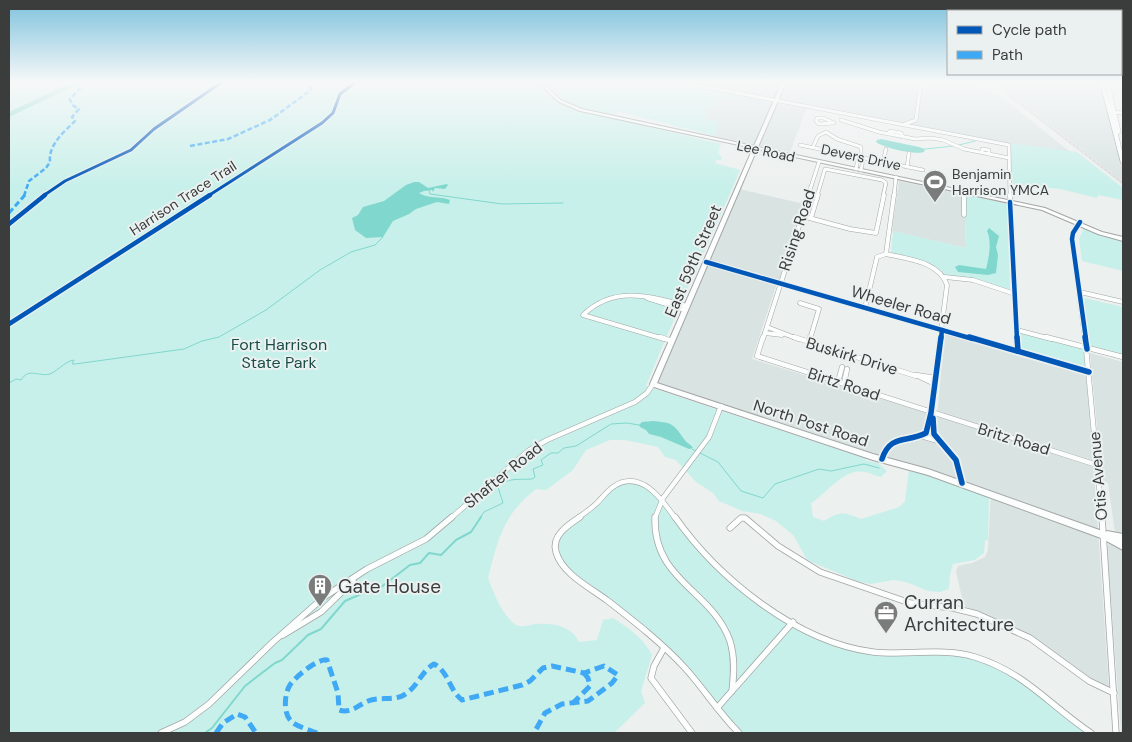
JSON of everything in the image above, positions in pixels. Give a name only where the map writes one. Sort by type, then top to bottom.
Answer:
[{"type":"main road","points":[[1113,117],[1123,163]]},
{"type":"main road","points":[[1114,117],[1123,147]]},
{"type":"street","name":"Lee Road","points":[[617,117],[1010,201],[1047,211],[1104,234],[1123,238]]},
{"type":"street","name":"East 59th Street","points":[[653,384],[769,117]]},
{"type":"street","points":[[834,123],[822,117],[817,118],[816,121],[822,124],[834,123],[842,120],[902,137],[918,140],[934,138],[964,149],[982,152],[982,149],[986,149],[989,150],[989,154],[1009,158]]},
{"type":"street","points":[[857,117],[1009,145],[1018,351]]},
{"type":"street","points":[[902,125],[916,120]]},
{"type":"street","points":[[916,120],[929,130]]},
{"type":"street","points":[[813,147],[818,136],[828,133],[862,148],[861,157],[863,160],[861,170],[866,177]]},
{"type":"street","name":"Devers Drive","points":[[800,145],[923,170]]},
{"type":"street","name":"Lee Road","points":[[756,147],[819,162],[846,166]]},
{"type":"street","points":[[884,162],[886,149]]},
{"type":"street","points":[[907,167],[909,154]]},
{"type":"street","name":"Rising Road","points":[[757,356],[819,162]]},
{"type":"street","points":[[845,172],[846,166]]},
{"type":"street","points":[[802,216],[810,218],[876,233],[878,231],[887,184],[884,181],[845,172],[824,170],[810,218]]},
{"type":"street","points":[[886,254],[896,177]]},
{"type":"street","name":"Lee Road","points":[[934,185],[964,193],[1010,201]]},
{"type":"street","points":[[964,193],[964,215]]},
{"type":"street","name":"Otis Avenue","points":[[1079,223],[1072,239],[1087,349],[1103,534],[1116,733]]},
{"type":"street","points":[[865,308],[877,256],[886,254],[930,266],[946,279],[973,280],[1015,294]]},
{"type":"street","name":"Wheeler Road","points":[[706,262],[1089,372]]},
{"type":"street","points":[[882,459],[885,448],[891,442],[926,433],[936,378],[946,279]]},
{"type":"street","points":[[1080,292],[1123,302]]},
{"type":"street","points":[[672,341],[583,315],[596,304],[608,298],[627,295],[644,296],[686,308]]},
{"type":"street","points":[[800,303],[819,309],[808,342]]},
{"type":"street","name":"Buskirk Drive","points":[[766,327],[916,376],[935,384]]},
{"type":"street","points":[[1017,330],[1123,359]]},
{"type":"street","name":"Buskirk Drive","points":[[765,333],[789,336]]},
{"type":"street","name":"Birtz Road","points":[[757,356],[931,413]]},
{"type":"street","points":[[838,382],[845,368],[844,384]]},
{"type":"street","name":"Buskirk Drive","points":[[916,376],[936,378]]},
{"type":"street","name":"North Post Road","points":[[653,384],[882,459],[962,483],[1103,534],[1123,538]]},
{"type":"street","name":"Shafter Road","points":[[161,733],[179,725],[209,704],[277,638],[324,597],[357,576],[426,539],[534,446],[635,402],[647,393],[653,384]]},
{"type":"street","points":[[721,406],[706,443],[663,499],[657,511],[654,524],[656,541],[660,552],[670,567],[713,612],[725,629],[734,658],[732,690]]},
{"type":"street","points":[[931,413],[933,416],[933,431],[939,441],[950,450],[960,466],[962,483]]},
{"type":"street","name":"Britz Road","points":[[931,413],[1097,465]]},
{"type":"street","points":[[918,436],[939,441]]},
{"type":"street","points":[[739,733],[686,669],[664,648],[558,560],[554,547],[560,533],[586,513],[608,490],[617,484],[626,481],[637,482],[657,492],[688,534],[730,578],[760,602],[793,622],[828,640],[857,649],[894,653],[927,649],[944,650],[990,662],[1036,688],[1091,733]]},
{"type":"street","points":[[730,528],[741,518],[745,518],[778,546],[820,572],[910,603],[953,608],[969,612],[1019,632],[1042,645],[1090,681],[1114,693]]},
{"type":"street","name":"North Post Road","points":[[1103,534],[1123,546]]},
{"type":"street","name":"Shafter Road","points":[[277,638],[307,622],[334,603],[357,576]]},
{"type":"street","points":[[717,708],[793,622]]},
{"type":"street","points":[[664,648],[650,678],[692,733]]},
{"type":"shaded area","points":[[706,117],[767,117],[754,145],[715,136],[719,122],[706,119]]},
{"type":"shaded area","points":[[771,117],[803,117],[790,152],[759,146]]},
{"type":"shaded area","points":[[865,117],[1026,117],[1074,155]]},
{"type":"shaded area","points":[[1040,117],[1108,117],[1123,170],[1123,181]]},
{"type":"shaded area","points":[[899,181],[964,195],[966,248],[892,231]]},
{"type":"shaded area","points":[[739,189],[804,204],[779,281],[709,261]]},
{"type":"shaded area","points":[[708,264],[777,283],[752,359],[937,416],[945,332],[1087,373],[1109,689],[1098,685],[1029,636],[964,606],[956,572],[958,566],[972,563],[985,557],[988,550],[991,492],[657,382]]},
{"type":"shaded area","points":[[1090,353],[1123,362],[1123,536],[1115,533],[1108,483],[1102,479]]},
{"type":"shaded area","points":[[1109,544],[1123,549],[1123,733],[1121,733],[1107,547]]},
{"type":"green space","name":"Fort Harrison State Park","points":[[9,117],[606,117],[721,144],[718,153],[722,157],[721,160],[716,160],[715,163],[740,170],[646,386],[867,459],[864,460],[878,463],[887,471],[881,477],[867,472],[850,473],[836,482],[811,503],[813,517],[824,521],[838,514],[850,515],[861,519],[899,507],[905,501],[909,469],[989,497],[988,541],[985,540],[984,553],[975,560],[953,564],[949,589],[940,592],[928,591],[906,582],[893,580],[871,584],[859,582],[807,560],[794,536],[776,521],[761,514],[742,511],[719,501],[713,493],[696,482],[676,460],[665,457],[658,447],[625,440],[610,440],[586,450],[573,470],[546,490],[536,489],[516,508],[503,529],[488,578],[503,610],[511,621],[518,626],[541,624],[560,626],[576,636],[579,642],[597,640],[603,620],[613,618],[640,639],[652,655],[641,691],[645,703],[614,733],[9,733]]},
{"type":"green space","points":[[639,117],[706,117],[706,119],[719,122],[715,136]]},
{"type":"green space","points":[[1009,143],[1077,152],[1123,188],[1123,200],[1098,195],[1097,198],[1060,189],[1013,184]]},
{"type":"green space","points":[[964,194],[1007,204],[1010,290],[946,276],[934,266],[891,252],[893,231],[966,248]]},
{"type":"green space","points":[[1084,228],[1123,242],[1123,271],[1082,261],[1079,239]]},
{"type":"green space","points":[[1084,298],[1123,307],[1123,356],[1095,349],[1090,345]]},
{"type":"green space","points":[[1017,330],[1087,349],[1089,372],[1018,351]]},
{"type":"green space","points":[[626,481],[646,486],[657,492],[700,548],[760,602],[818,636],[860,649],[960,653],[1006,670],[1091,733],[739,733],[686,669],[562,564],[556,540],[607,491]]},
{"type":"water","points":[[881,139],[925,149],[924,152],[914,153],[886,147],[876,142]]},
{"type":"water","points":[[419,182],[428,188],[447,184],[445,189],[435,188],[433,192],[432,190],[419,193],[450,200],[449,204],[437,202],[416,209],[393,221],[383,237],[366,238],[355,230],[352,218],[358,215],[363,207],[384,201],[406,185]]},
{"type":"water","points":[[989,228],[999,236],[996,247],[998,255],[996,273],[988,275],[958,272],[955,267],[959,265],[986,269],[990,250],[987,231]]},
{"type":"water","points":[[653,421],[672,425],[693,448],[689,449],[649,434],[639,425],[642,422]]},
{"type":"waterway","points":[[959,145],[975,141]]},
{"type":"waterway","points":[[925,149],[954,146]]},
{"type":"waterway","points":[[429,190],[430,194],[502,204],[563,203]]},
{"type":"waterway","points":[[9,383],[16,379],[21,380],[24,376],[31,373],[50,374],[67,362],[74,360],[72,364],[184,349],[202,341],[219,337],[266,310],[320,270],[351,252],[375,245],[383,237]]},
{"type":"waterway","points":[[480,518],[484,512],[503,503],[498,487],[510,480],[532,479],[535,477],[533,469],[543,465],[541,460],[551,453],[558,453],[564,448],[576,446],[611,424],[627,423],[639,425]]},
{"type":"waterway","points":[[692,449],[718,462],[741,491],[763,498],[775,484],[819,469],[831,471],[864,464],[879,468]]},
{"type":"waterway","points":[[205,733],[212,728],[245,686],[275,663],[282,660],[308,635],[321,629],[345,601],[368,591],[372,593],[376,591],[410,565],[420,563],[429,553],[441,555],[456,540],[471,532],[481,517]]},
{"type":"railway","points":[[1037,117],[1123,183]]},
{"type":"marked path","points":[[9,213],[25,195],[29,181],[46,168],[50,162],[49,154],[52,147],[75,121],[72,117]]},
{"type":"marked path","points":[[190,146],[228,139],[275,117]]},
{"type":"marked path","points":[[317,733],[292,722],[288,716],[285,699],[290,684],[317,661],[324,659],[327,660],[338,693],[339,710],[343,711],[350,710],[368,701],[397,698],[405,695],[413,688],[425,670],[434,664],[443,671],[454,692],[462,700],[522,685],[530,681],[543,668],[552,666],[584,673],[604,666],[618,675],[612,683],[588,701],[562,704],[545,713],[534,733]]},
{"type":"marked path","points":[[572,704],[590,686],[590,682],[584,673]]},
{"type":"marked path","points":[[216,733],[223,723],[237,714],[245,717],[256,733]]},
{"type":"cycle path","points":[[9,224],[36,201],[65,181],[131,150],[154,129],[172,117]]},
{"type":"cycle path","name":"Harrison Trace Trail","points":[[9,324],[322,123],[329,117]]},
{"type":"cycle path","points":[[1010,202],[1018,351]]},
{"type":"cycle path","points":[[1080,222],[1073,233],[1072,239],[1087,349]]},
{"type":"cycle path","points":[[706,262],[1089,372]]},
{"type":"cycle path","points":[[882,459],[885,450],[894,442],[926,433],[931,413],[942,330]]},
{"type":"cycle path","points":[[933,418],[934,434],[956,460],[961,473],[962,483]]},
{"type":"place","name":"Benjamin Harrison YMCA","points":[[935,203]]},
{"type":"place","name":"Gate House","points":[[320,607]]},
{"type":"place","name":"Curran Architecture","points":[[886,634]]}]
